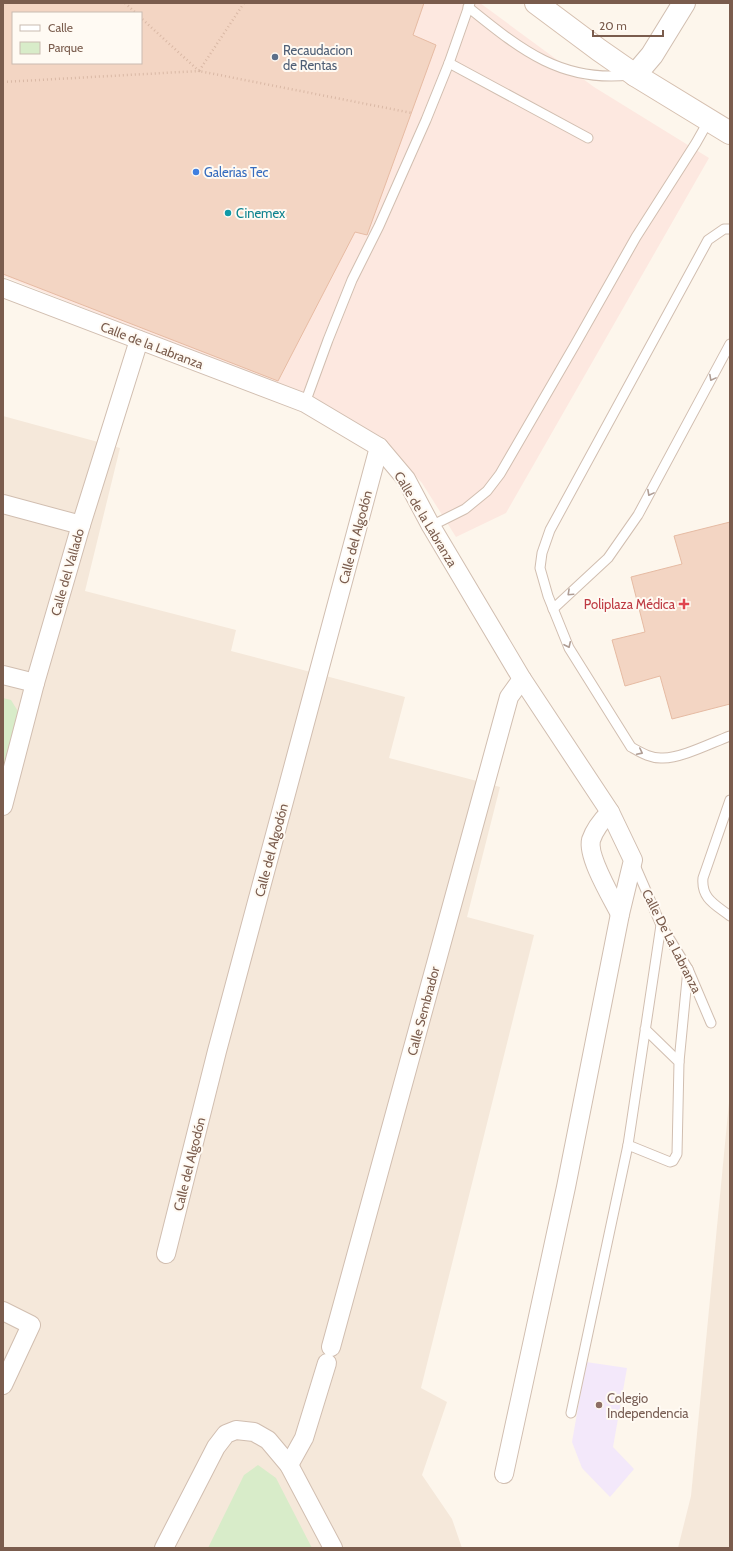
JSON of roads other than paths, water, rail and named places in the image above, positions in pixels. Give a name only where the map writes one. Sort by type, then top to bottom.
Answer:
[{"type":"main road","points":[[536,3],[635,75],[730,133]]},
{"type":"main road","points":[[635,75],[652,56],[684,3]]},
{"type":"street","name":"Calle de la Labranza","points":[[3,288],[305,403],[379,447],[406,479],[431,526],[522,679],[610,812],[633,860]]},
{"type":"street","name":"Calle del Vallado","points":[[3,806],[35,683],[81,525],[139,340]]},
{"type":"street","name":"Calle del Algodón","points":[[166,1254],[217,1051],[379,447]]},
{"type":"street","points":[[3,504],[81,525]]},
{"type":"street","points":[[3,675],[35,683]]},
{"type":"street","name":"Calle Sembrador","points":[[289,1464],[304,1438],[329,1355],[509,697],[522,679]]},
{"type":"street","points":[[610,812],[597,826],[591,841],[595,867],[620,914]]},
{"type":"street","points":[[504,1474],[566,1187],[620,914],[633,860]]},
{"type":"street","points":[[3,1311],[31,1325],[3,1385]]},
{"type":"street","points":[[164,1548],[216,1447],[226,1434],[236,1430],[254,1432],[268,1440],[289,1464],[333,1548]]},
{"type":"lane","points":[[305,403],[352,280],[379,226],[426,120],[449,63],[469,5],[512,43],[551,65],[573,73],[587,75],[615,77],[635,75]]},
{"type":"lane","points":[[449,63],[588,138]]},
{"type":"lane","points":[[431,526],[465,509],[487,491],[500,474],[636,237],[709,120]]},
{"type":"lane","points":[[730,228],[724,228],[708,240],[550,530],[542,553],[540,568],[553,609],[569,648],[631,747],[644,754],[662,758],[678,756],[730,736]]},
{"type":"lane","points":[[553,609],[608,558],[638,514],[730,344]]},
{"type":"lane","points":[[730,800],[703,878],[702,885],[703,891],[707,898],[730,916]]},
{"type":"lane","name":"Calle De La Labranza","points":[[633,860],[661,925],[688,969],[711,1023]]},
{"type":"lane","points":[[571,1413],[628,1145],[661,925]]},
{"type":"lane","points":[[628,1145],[670,1162],[676,1158],[680,1062],[688,969]]},
{"type":"lane","points":[[645,1029],[680,1062]]},
{"type":"place","name":"Recaudacion de Rentas","points":[[275,57]]},
{"type":"place","name":"Galerias Tec","points":[[196,172]]},
{"type":"place","name":"Cinemex","points":[[228,213]]},
{"type":"place","name":"Poliplaza Médica","points":[[684,604]]},
{"type":"place","name":"Colegio Independencia","points":[[599,1405]]}]
